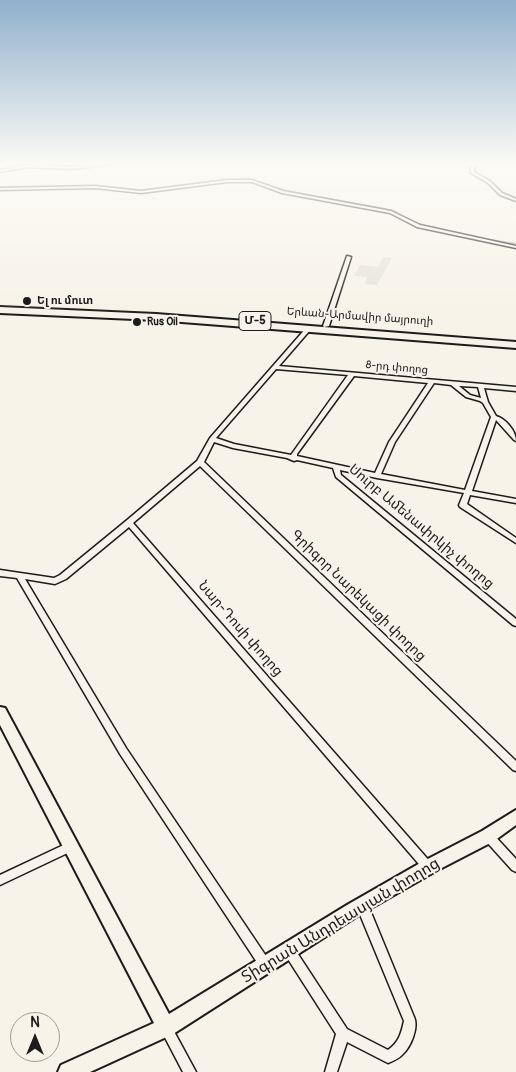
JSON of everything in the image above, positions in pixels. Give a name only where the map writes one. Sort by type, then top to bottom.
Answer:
[{"type":"highway","name":"Երևան-Արմավիր մայրուղի","points":[[0,308],[157,314],[326,326],[512,343]]},
{"type":"highway","name":"Երևան-Արմավիր մայրուղի","points":[[0,308],[164,317],[512,343]]},
{"type":"main road","points":[[0,712],[166,1027]]},
{"type":"main road","name":"Տիգրան Անդրեասյան փողոց","points":[[68,1072],[166,1027],[290,952],[362,905],[428,867],[488,836],[516,817]]},
{"type":"street","points":[[397,215],[419,226],[516,247]]},
{"type":"street","points":[[326,326],[349,257]]},
{"type":"street","points":[[0,573],[55,581],[63,577],[200,462],[212,439],[309,328]]},
{"type":"street","name":"8-րդ փողոց","points":[[276,367],[516,389]]},
{"type":"street","points":[[294,458],[294,454],[311,428],[352,374]]},
{"type":"street","points":[[377,476],[392,442],[432,381]]},
{"type":"street","points":[[452,383],[468,396],[485,402]]},
{"type":"street","points":[[481,386],[485,402],[494,416],[500,419],[516,439]]},
{"type":"street","points":[[494,416],[463,505],[516,541]]},
{"type":"street","points":[[212,439],[336,468],[516,501]]},
{"type":"street","name":"Գրիգոր Նարեկացի փողոց","points":[[200,462],[516,767]]},
{"type":"street","name":"Սուրբ Ամենափրկիչ փողոց","points":[[336,468],[338,476],[516,623]]},
{"type":"street","name":"Նար-Դոսի փողոց","points":[[129,522],[428,867]]},
{"type":"street","points":[[19,575],[123,751],[266,966]]},
{"type":"street","points":[[488,836],[516,867]]},
{"type":"street","points":[[0,880],[72,846]]},
{"type":"street","points":[[290,952],[343,1033],[388,1056],[398,1052],[407,1040],[410,1021],[362,905]]},
{"type":"street","points":[[166,1027],[190,1072]]},
{"type":"street","points":[[331,1072],[343,1033]]},
{"type":"shaded area","points":[[383,257],[392,258],[377,285],[365,284],[367,277],[354,276],[360,265],[378,267]]},
{"type":"waterway","points":[[399,215],[410,222],[448,231]]},
{"type":"waterway","points":[[474,237],[516,244]]},
{"type":"place","name":"Ել ու մուտ","points":[[27,301]]},
{"type":"place","name":"Rus Oil","points":[[137,322]]}]
